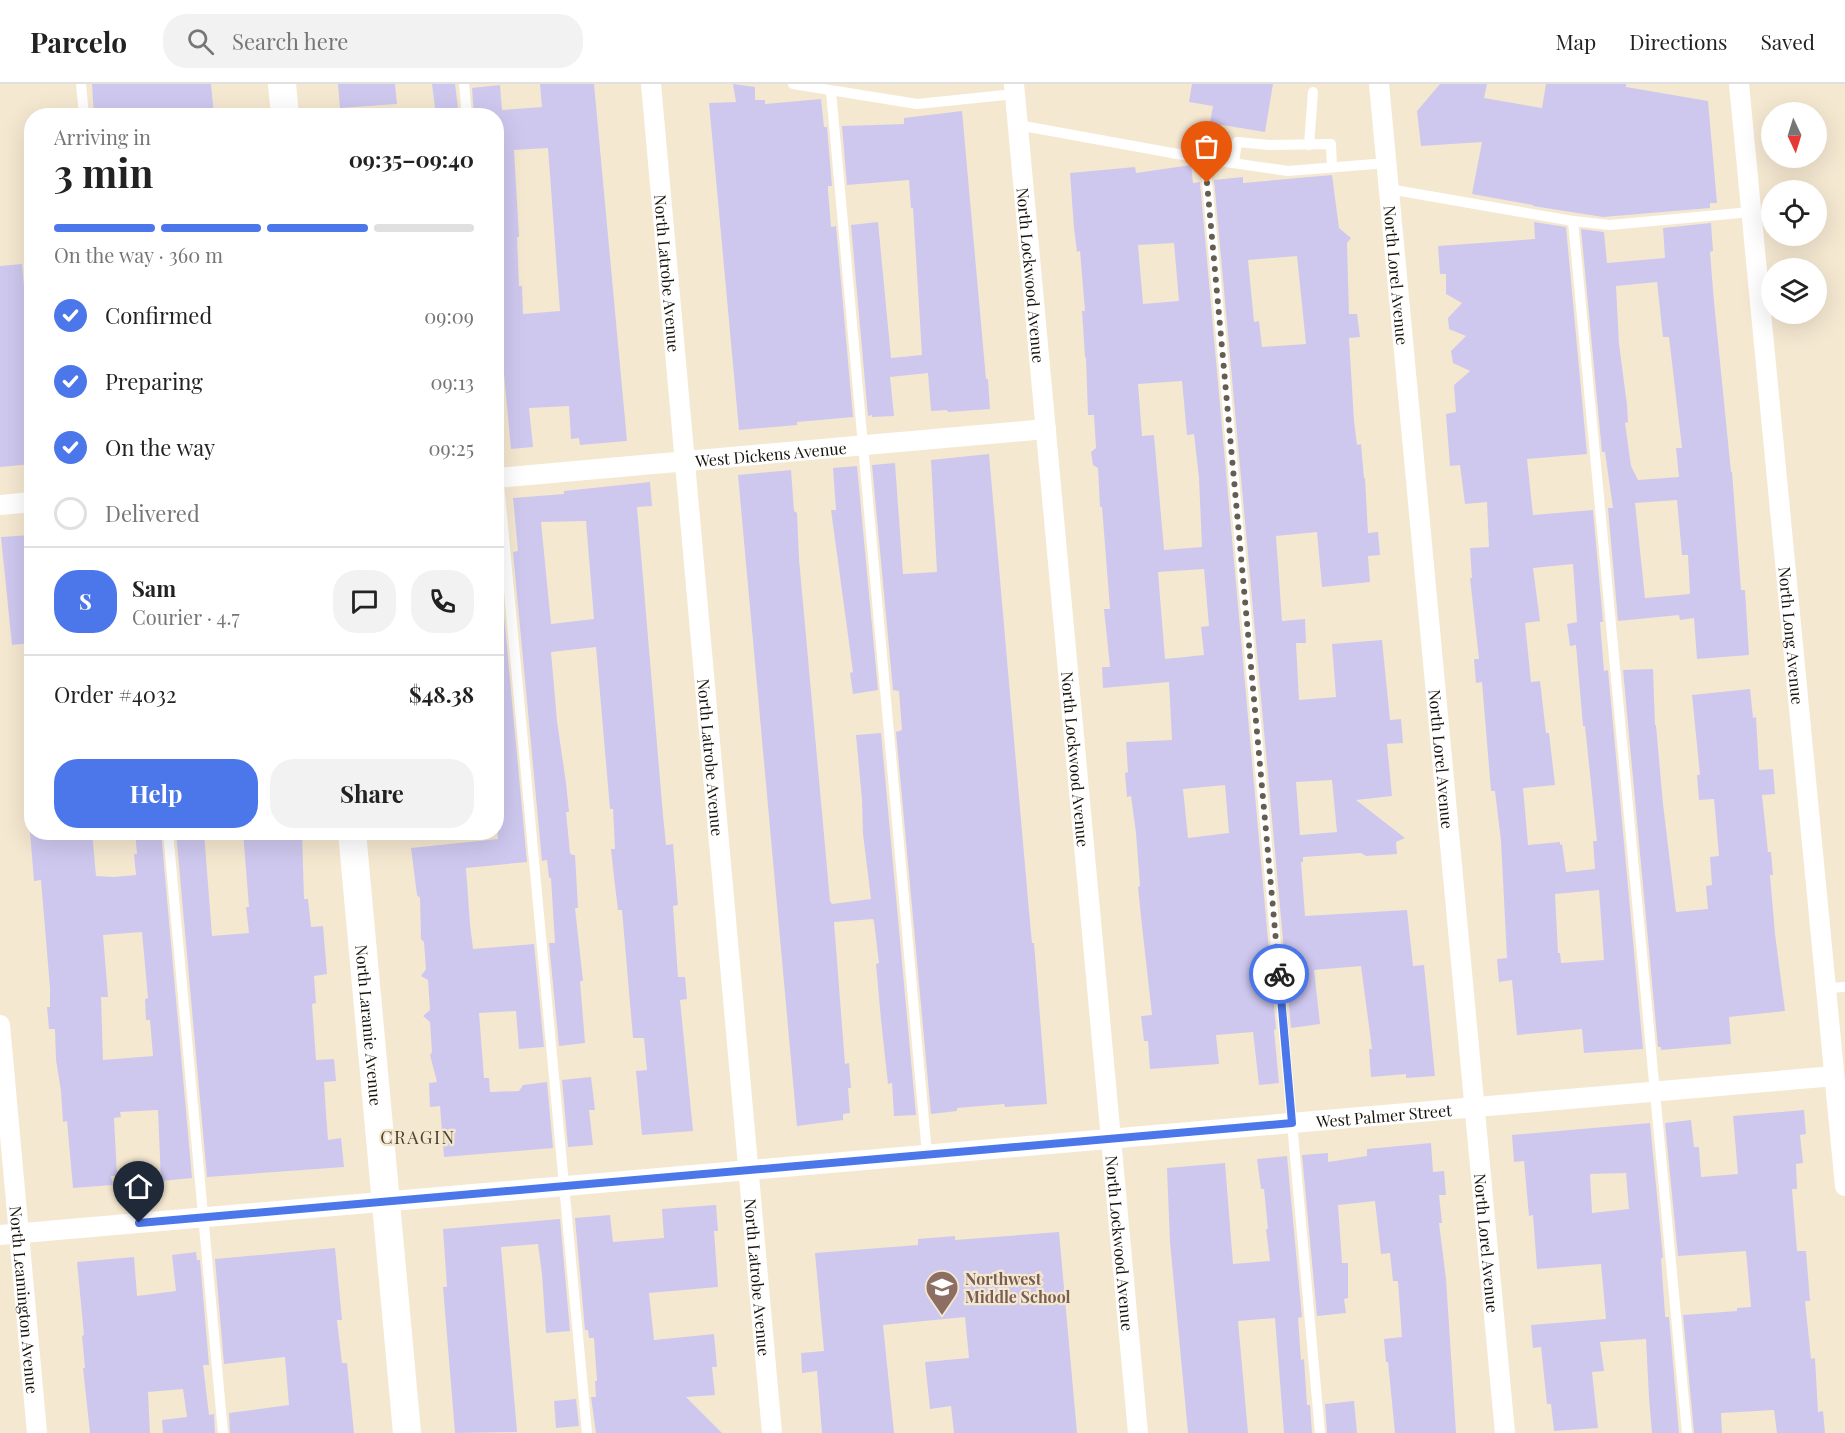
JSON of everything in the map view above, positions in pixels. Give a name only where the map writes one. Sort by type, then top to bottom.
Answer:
[{"type":"street","points":[[282,84],[284,108]]},
{"type":"street","name":"North Latrobe Avenue","points":[[651,84],[772,1433]]},
{"type":"street","name":"North Lorel Avenue","points":[[1379,84],[1505,1433]]},
{"type":"street","name":"North Long Avenue","points":[[1739,84],[1835,988],[1845,1186]]},
{"type":"street","name":"North Lockwood Avenue","points":[[1014,89],[1138,1433]]},
{"type":"street","name":"West Dickens Avenue","points":[[504,477],[1046,429]]},
{"type":"street","points":[[0,504],[24,502]]},
{"type":"street","name":"North Laramie Avenue","points":[[353,840],[407,1433]]},
{"type":"street","name":"North Leamington Avenue","points":[[0,1024],[10,1234],[37,1433]]},
{"type":"street","name":"West Palmer Street","points":[[10,1234],[1840,1074]]},
{"type":"lane","points":[[81,84],[83,108]]},
{"type":"lane","points":[[464,84],[466,108]]},
{"type":"lane","points":[[793,84],[917,104],[1014,89]]},
{"type":"lane","points":[[831,91],[927,1155]]},
{"type":"lane","points":[[1309,145],[1313,92]]},
{"type":"lane","points":[[1018,124],[1205,159],[1288,171],[1387,163]]},
{"type":"lane","points":[[1234,163],[1237,142],[1269,145],[1331,144],[1332,167]]},
{"type":"lane","points":[[1205,159],[1320,1433]]},
{"type":"lane","points":[[1389,189],[1573,221],[1610,225],[1751,212]]},
{"type":"lane","points":[[1573,221],[1687,1433]]},
{"type":"lane","points":[[504,541],[587,1433]]},
{"type":"lane","points":[[169,840],[223,1433]]},
{"type":"building","points":[[92,84],[211,84],[213,108],[94,108]]},
{"type":"building","points":[[338,84],[395,84],[397,104],[340,108]]},
{"type":"building","points":[[432,84],[455,84],[458,108],[435,108]]},
{"type":"building","points":[[540,84],[594,84],[627,441],[580,445],[579,438],[571,439],[569,406],[529,408],[533,447],[511,449],[504,373],[504,110],[542,107]],"holes":[[[548,148],[560,311],[523,314],[522,286],[519,286],[517,237],[519,237],[514,150]]]},
{"type":"building","points":[[733,84],[755,87],[755,100],[765,100],[765,104],[821,99],[824,127],[827,127],[832,186],[828,186],[831,227],[836,226],[853,417],[739,430],[709,103],[736,102]]},
{"type":"building","points":[[1192,84],[1273,84],[1265,132],[1210,123],[1213,106],[1189,102]]},
{"type":"building","points":[[1440,84],[1487,84],[1484,98],[1542,108],[1546,84],[1626,84],[1626,87],[1708,101],[1717,203],[1710,203],[1710,208],[1603,217],[1472,194],[1482,142],[1421,146],[1417,111]]},
{"type":"building","points":[[500,85],[502,108],[473,108],[472,88]]},
{"type":"building","points":[[962,111],[990,409],[931,411],[928,373],[890,377],[894,416],[868,416],[851,225],[878,222],[891,358],[922,355],[913,208],[911,208],[909,180],[847,185],[842,126],[904,124],[904,118]]},
{"type":"building","points":[[1191,165],[1193,183],[1200,182],[1279,1083],[1259,1085],[1253,1032],[1216,1035],[1219,1064],[1150,1069],[1148,1041],[1144,1041],[1141,1016],[1152,1015],[1138,887],[1140,886],[1136,833],[1131,796],[1127,797],[1126,742],[1172,740],[1169,682],[1103,688],[1102,667],[1110,667],[1104,609],[1110,609],[1098,468],[1093,465],[1091,452],[1096,448],[1094,415],[1088,415],[1082,311],[1085,311],[1080,251],[1077,252],[1074,228],[1070,173],[1135,167],[1136,173]],"holes":[[[1174,243],[1179,301],[1143,304],[1138,245]],[[1182,381],[1187,435],[1194,434],[1199,478],[1202,547],[1164,550],[1154,435],[1142,436],[1138,384]],[[1204,569],[1209,626],[1201,627],[1204,655],[1165,659],[1158,572]],[[1225,785],[1229,833],[1188,838],[1183,789]]]},
{"type":"building","points":[[1332,175],[1339,228],[1351,238],[1347,243],[1349,314],[1357,314],[1360,337],[1349,338],[1354,421],[1357,445],[1361,444],[1368,533],[1378,532],[1380,555],[1368,556],[1370,582],[1322,587],[1317,532],[1276,536],[1282,621],[1305,619],[1306,643],[1296,643],[1299,700],[1336,697],[1332,644],[1382,640],[1390,720],[1401,719],[1403,743],[1387,744],[1392,796],[1356,800],[1405,838],[1396,842],[1397,854],[1366,856],[1361,853],[1303,857],[1303,862],[1301,862],[1305,916],[1407,910],[1413,966],[1424,965],[1435,1076],[1406,1078],[1406,1074],[1371,1077],[1369,1049],[1372,1049],[1361,966],[1314,970],[1320,1024],[1291,1028],[1214,180],[1243,177],[1243,183]],"holes":[[[1297,256],[1306,344],[1262,347],[1259,321],[1254,322],[1248,260]],[[1332,780],[1337,832],[1300,835],[1296,782]]]},
{"type":"building","points":[[1534,222],[1566,227],[1587,454],[1527,459],[1533,515],[1593,510],[1603,622],[1600,622],[1604,671],[1608,670],[1643,1049],[1584,1053],[1582,1029],[1517,1035],[1512,980],[1499,982],[1497,959],[1507,958],[1501,841],[1495,791],[1491,791],[1482,682],[1476,683],[1474,659],[1479,659],[1470,578],[1472,578],[1470,548],[1489,547],[1487,502],[1465,504],[1460,465],[1450,466],[1446,414],[1456,412],[1454,385],[1470,371],[1453,363],[1451,351],[1466,336],[1449,329],[1448,318],[1462,303],[1446,294],[1446,274],[1440,274],[1438,246],[1535,239]],"holes":[[[1573,564],[1577,622],[1567,624],[1570,646],[1576,645],[1597,841],[1593,841],[1595,869],[1566,872],[1560,842],[1528,845],[1523,788],[1555,785],[1540,681],[1531,682],[1525,623],[1540,621],[1533,568]],[[1599,890],[1604,960],[1561,963],[1560,953],[1558,953],[1555,894]]]},
{"type":"building","points":[[1711,223],[1713,251],[1710,252],[1714,302],[1732,472],[1741,590],[1745,590],[1749,655],[1697,659],[1694,618],[1680,620],[1679,615],[1618,621],[1608,508],[1613,508],[1605,452],[1602,452],[1581,229],[1604,232],[1607,263],[1665,258],[1663,228]],"holes":[[[1657,282],[1663,337],[1669,337],[1682,448],[1676,448],[1679,477],[1638,480],[1631,466],[1625,423],[1628,422],[1627,405],[1619,344],[1616,286]],[[1677,500],[1682,555],[1688,555],[1690,594],[1645,598],[1635,503]]]},
{"type":"building","points":[[22,264],[24,465],[0,467],[0,266]]},
{"type":"building","points":[[989,454],[1047,1104],[1005,1107],[1004,1104],[957,1108],[957,1111],[931,1114],[896,732],[902,730],[899,691],[893,690],[872,465],[895,463],[903,574],[937,572],[931,460]]},
{"type":"building","points":[[857,466],[878,690],[853,694],[850,673],[853,672],[831,510],[836,510],[833,468]]},
{"type":"building","points":[[791,470],[794,511],[797,513],[799,559],[830,901],[832,904],[871,899],[863,834],[856,735],[881,733],[916,1115],[894,1116],[892,1083],[888,1084],[881,1020],[876,964],[879,963],[873,919],[834,922],[845,1064],[849,1063],[850,1113],[843,1114],[843,1120],[797,1126],[738,475]]},
{"type":"building","points":[[650,482],[652,506],[637,507],[666,845],[673,844],[678,905],[673,906],[678,977],[685,977],[687,999],[680,1000],[693,1131],[642,1135],[636,1071],[647,1070],[644,1038],[633,1038],[622,910],[618,910],[611,849],[615,849],[613,809],[610,809],[596,647],[551,652],[569,812],[566,812],[570,853],[575,855],[578,908],[575,908],[583,981],[580,981],[585,1043],[559,1046],[549,943],[555,943],[551,878],[549,878],[547,860],[542,861],[513,552],[518,551],[513,498],[564,494],[564,491]],"holes":[[[586,521],[594,619],[551,624],[541,522]]]},
{"type":"building","points":[[24,536],[24,644],[12,645],[1,537]]},
{"type":"building","points":[[504,616],[527,862],[466,868],[470,924],[473,949],[534,944],[544,1047],[519,1049],[516,1011],[479,1013],[484,1078],[489,1078],[490,1092],[519,1091],[523,1085],[547,1082],[553,1148],[444,1157],[440,1106],[430,1107],[429,1083],[437,1082],[430,1055],[432,1052],[430,1022],[423,1016],[430,1010],[428,980],[421,976],[426,969],[424,942],[421,939],[420,898],[417,895],[411,848],[504,840]]},
{"type":"building","points":[[1653,669],[1655,725],[1676,912],[1708,909],[1706,886],[1712,885],[1710,857],[1719,856],[1714,799],[1699,800],[1697,775],[1700,775],[1692,695],[1750,689],[1753,718],[1756,717],[1759,770],[1773,769],[1775,794],[1762,795],[1768,852],[1771,852],[1773,875],[1770,875],[1775,934],[1785,1011],[1729,1017],[1731,1044],[1661,1050],[1661,1047],[1658,1047],[1623,670]]},
{"type":"building","points":[[31,840],[93,840],[96,876],[114,877],[136,875],[134,854],[137,854],[136,840],[162,840],[192,1178],[161,1181],[158,1110],[120,1112],[121,1117],[114,1118],[117,1176],[111,1176],[113,1185],[73,1188],[67,1121],[63,1122],[55,1029],[49,1029],[47,1007],[50,1007],[50,988],[41,880],[34,881]],"holes":[[[142,932],[148,998],[145,999],[146,1020],[150,1020],[153,1056],[103,1060],[101,997],[108,997],[103,935]]]},
{"type":"building","points":[[177,840],[205,840],[212,936],[249,933],[244,840],[302,840],[304,899],[308,899],[311,927],[323,926],[327,974],[314,976],[316,1003],[312,1004],[316,1060],[334,1059],[336,1081],[324,1082],[328,1140],[341,1138],[344,1167],[207,1177]]},
{"type":"building","points":[[591,1077],[595,1110],[589,1110],[593,1145],[568,1147],[562,1080]]},
{"type":"building","points":[[1804,1110],[1806,1134],[1800,1135],[1803,1163],[1796,1164],[1797,1189],[1792,1189],[1797,1251],[1806,1251],[1810,1301],[1805,1301],[1811,1359],[1815,1358],[1818,1412],[1823,1411],[1825,1433],[1777,1433],[1774,1410],[1721,1413],[1722,1433],[1694,1433],[1683,1315],[1737,1311],[1737,1308],[1751,1307],[1746,1251],[1678,1256],[1665,1123],[1691,1120],[1694,1147],[1699,1147],[1701,1177],[1738,1174],[1733,1116]]},
{"type":"building","points":[[1650,1123],[1663,1258],[1661,1258],[1665,1317],[1669,1317],[1679,1433],[1652,1433],[1646,1339],[1600,1342],[1604,1371],[1592,1372],[1598,1428],[1554,1431],[1551,1404],[1547,1404],[1541,1347],[1533,1348],[1531,1325],[1606,1319],[1601,1264],[1537,1269],[1533,1215],[1529,1216],[1524,1161],[1514,1162],[1512,1135]],"holes":[[[1626,1173],[1629,1209],[1592,1213],[1590,1174]]]},
{"type":"building","points":[[1431,1143],[1433,1172],[1444,1171],[1446,1195],[1439,1195],[1442,1223],[1439,1223],[1446,1279],[1456,1433],[1395,1433],[1384,1339],[1402,1337],[1398,1281],[1393,1281],[1390,1253],[1381,1254],[1375,1201],[1338,1205],[1342,1263],[1348,1263],[1348,1298],[1344,1299],[1346,1313],[1317,1316],[1302,1155],[1328,1153],[1328,1162],[1367,1156],[1367,1149]]},
{"type":"building","points":[[1287,1156],[1302,1317],[1298,1318],[1301,1360],[1304,1359],[1307,1405],[1310,1405],[1312,1433],[1284,1433],[1275,1318],[1238,1321],[1248,1433],[1188,1433],[1170,1242],[1167,1168],[1225,1163],[1233,1264],[1270,1261],[1264,1189],[1261,1189],[1257,1159]]},
{"type":"building","points":[[716,1205],[718,1231],[714,1231],[718,1287],[649,1293],[654,1340],[714,1334],[717,1367],[712,1367],[715,1395],[686,1397],[722,1433],[596,1433],[591,1397],[596,1397],[595,1381],[597,1381],[594,1338],[589,1338],[588,1330],[585,1330],[575,1218],[610,1215],[613,1242],[664,1238],[662,1209]]},
{"type":"building","points":[[560,1219],[570,1331],[546,1333],[538,1244],[501,1247],[517,1432],[455,1433],[443,1287],[447,1287],[443,1229]]},
{"type":"building","points":[[1059,1232],[1077,1433],[954,1433],[951,1406],[930,1409],[925,1362],[969,1358],[965,1317],[883,1325],[894,1433],[822,1433],[817,1371],[802,1373],[801,1353],[824,1351],[815,1253],[918,1245],[918,1239],[955,1236],[955,1240]]},
{"type":"building","points":[[335,1248],[342,1320],[337,1320],[342,1363],[347,1363],[354,1433],[230,1433],[229,1413],[289,1405],[285,1357],[224,1364],[215,1259]]},
{"type":"building","points":[[196,1252],[197,1260],[200,1260],[209,1365],[203,1365],[209,1415],[214,1414],[215,1433],[163,1433],[162,1420],[187,1417],[183,1389],[148,1392],[150,1433],[90,1433],[83,1368],[85,1368],[82,1336],[84,1335],[77,1262],[134,1257],[137,1296],[176,1291],[172,1255]]},
{"type":"building","points":[[576,1399],[579,1426],[556,1428],[554,1401]]},
{"type":"building","points":[[1354,1401],[1357,1433],[1327,1433],[1325,1404]]},
{"type":"way so far","points":[[1207,183],[1279,974]]},
{"type":"place","name":"Northwest Middle School","points":[[942,1316]]},
{"type":"district","name":"CRAGIN","points":[[418,1137]]},
{"type":"route","points":[[139,1223],[1292,1123],[1279,974]]}]
